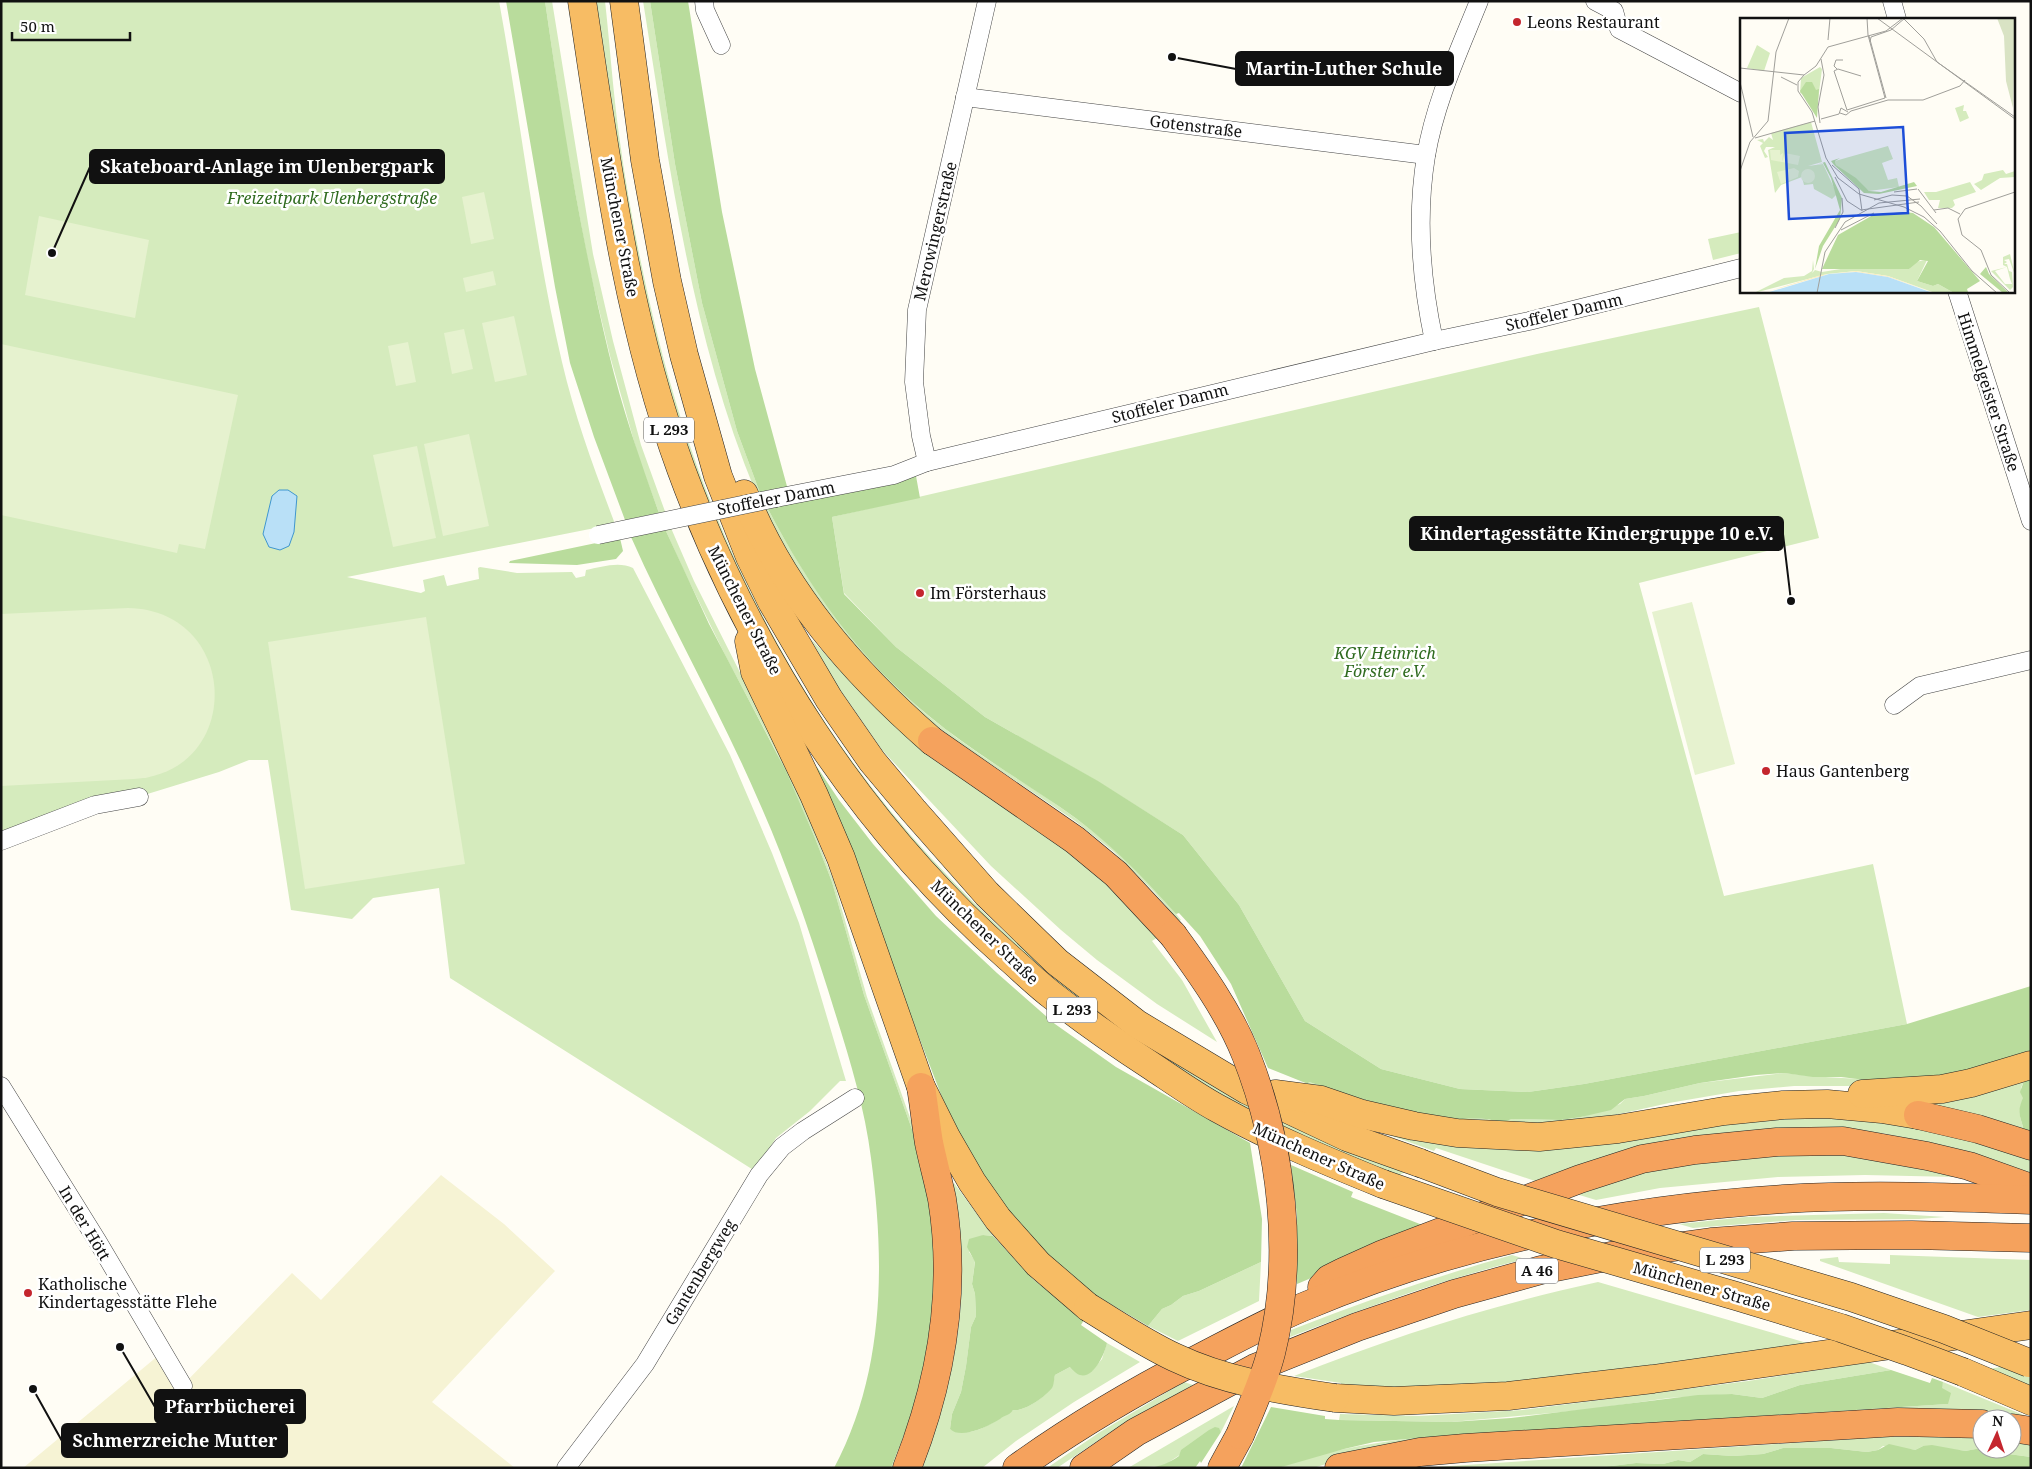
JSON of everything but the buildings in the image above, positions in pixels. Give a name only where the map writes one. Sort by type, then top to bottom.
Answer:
[{"type":"highway","name":"Münchener Straße","points":[[582,1],[620,234],[651,372],[680,466],[713,550],[745,618],[826,752],[916,867],[984,935],[1052,996],[1122,1047],[1214,1106],[1295,1148],[1383,1184],[1556,1244],[1736,1296],[1907,1350],[2031,1401]]},
{"type":"highway","name":"Münchener Straße","points":[[624,1],[658,239],[684,355],[718,476],[772,602],[828,699],[872,761],[987,894],[1057,962],[1137,1024],[1247,1090],[1347,1137],[1497,1192],[1851,1297],[1944,1329],[2030,1363]]},
{"type":"highway","points":[[711,450],[734,468],[762,533],[802,602],[852,664],[893,707],[932,741],[1075,840],[1116,874],[1173,935],[1203,977],[1246,1054],[1263,1109],[1276,1166],[1282,1221],[1283,1270],[1280,1309],[1271,1355],[1240,1435],[1222,1468]]},
{"type":"highway","name":"L 293","points":[[745,618],[755,672],[814,795],[841,858],[921,1086],[950,1145],[972,1182],[998,1219],[1038,1264],[1088,1307],[1128,1332],[1174,1357],[1230,1378],[1288,1391],[1335,1398],[1433,1400],[1508,1396],[1653,1379],[2031,1325]]},
{"type":"highway","points":[[1827,1104],[1868,1093],[1942,1089],[1971,1083],[2031,1065]]},
{"type":"highway","points":[[907,1468],[930,1401],[946,1319],[945,1234],[942,1199],[929,1142],[921,1086]]},
{"type":"highway","points":[[1247,1090],[1321,1100],[1362,1114],[1414,1126],[1457,1133],[1539,1137],[1618,1129],[1748,1109],[1783,1105],[1827,1104],[1882,1109],[1918,1115],[1978,1129],[2031,1146]]},
{"type":"highway","points":[[1304,1306],[1329,1280],[1383,1254],[1580,1179],[1642,1159],[1695,1150],[1777,1142],[1843,1141],[1883,1147],[1969,1166],[2031,1188]]},
{"type":"highway","name":"A 46","points":[[1018,1468],[1044,1449],[1144,1387],[1266,1324],[1304,1306],[1446,1256],[1524,1236],[1614,1218],[1705,1206],[1785,1199],[1930,1196],[2031,1200]]},
{"type":"highway","name":"A 46","points":[[1084,1468],[1136,1432],[1255,1368],[1357,1327],[1454,1294],[1541,1270],[1616,1255],[1710,1242],[1793,1236],[1912,1235],[2031,1238]]},
{"type":"highway","points":[[1339,1468],[1401,1455],[1465,1448],[1898,1422],[1972,1423]]},
{"type":"street","points":[[704,1],[705,10],[721,45]]},
{"type":"street","name":"Merowingerstraße","points":[[927,462],[921,436],[914,382],[917,310],[987,1]]},
{"type":"street","points":[[1434,341],[1422,270],[1420,224],[1426,155],[1451,69],[1479,1]]},
{"type":"street","points":[[1595,1],[1614,11],[1619,29],[1740,92]]},
{"type":"street","points":[[1892,1],[1897,18]]},
{"type":"street","name":"Gotenstraße","points":[[965,97],[1426,155]]},
{"type":"street","name":"Stoffeler Damm","points":[[598,535],[894,475],[927,462],[1434,341],[1529,321],[1740,268]]},
{"type":"street","name":"Himmelgeister Straße","points":[[1957,292],[2031,521]]},
{"type":"street","points":[[1894,705],[1920,686],[2031,660]]},
{"type":"street","points":[[1,841],[95,805],[139,797]]},
{"type":"street","name":"In der Hött","points":[[1,1086],[98,1242],[183,1386]]},
{"type":"street","name":"Gantenbergweg","points":[[566,1468],[645,1364],[759,1175],[782,1147],[855,1098]]},
{"type":"shaded area","points":[[441,1175],[504,1224],[555,1271],[432,1402],[515,1468],[23,1468],[159,1355],[180,1388],[292,1273],[321,1300]]},
{"type":"green space","name":"Freizeitpark Ulenbergstraße","points":[[1,1],[499,1],[552,317],[567,383],[579,424],[615,524],[347,577],[421,593],[425,591],[423,580],[444,575],[447,586],[479,579],[478,568],[480,567],[517,573],[572,572],[576,578],[585,576],[586,570],[604,566],[622,565],[633,568],[730,755],[772,853],[799,923],[846,1081],[840,1081],[810,1111],[776,1138],[755,1171],[450,978],[439,888],[373,898],[352,919],[291,910],[268,760],[249,760],[219,772],[1,839]]},
{"type":"green space","points":[[506,1],[545,1],[573,179],[599,310],[614,374],[638,454],[659,513],[625,520],[594,437],[570,363],[555,287]]},
{"type":"green space","points":[[545,1],[552,1],[593,254],[613,341],[641,445],[671,528],[694,581],[789,770],[816,836],[834,882],[867,997],[918,1140],[901,1450],[893,1468],[891,1468],[899,1449],[914,1135],[864,995],[832,882],[815,838],[778,755],[726,657],[684,571],[665,529],[639,459],[610,356],[589,267],[564,132]]},
{"type":"green space","points":[[594,1],[605,1],[617,118],[631,210],[651,309],[677,405],[701,476],[729,545],[761,613],[797,678],[838,741],[882,801],[931,858],[994,922],[1060,981],[1405,1172],[1394,1178],[1240,1106],[1137,1044],[1039,970],[948,882],[858,776],[771,642],[724,546],[680,427],[652,327],[633,235]]},
{"type":"green space","points":[[643,1],[650,1],[675,164],[702,303],[737,431],[760,493],[756,493],[734,434],[699,312],[673,189]]},
{"type":"green space","points":[[650,1],[688,1],[722,212],[755,369],[788,490],[760,493],[737,431],[702,303],[675,164]]},
{"type":"green space","points":[[484,192],[494,239],[471,244],[462,197]]},
{"type":"green space","points":[[39,216],[149,240],[135,318],[25,295]]},
{"type":"green space","points":[[1740,232],[1740,253],[1713,260],[1708,239]]},
{"type":"green space","points":[[493,271],[496,285],[466,292],[463,278]]},
{"type":"green space","name":"KGV Heinrich Förster e.V.","points":[[1759,307],[1819,538],[1639,583],[1724,896],[1873,864],[1907,1024],[1584,1084],[1528,1092],[1460,1089],[1381,1069],[1305,1021],[1239,905],[1183,835],[1097,781],[985,717],[896,647],[844,593],[832,517],[1537,354]]},
{"type":"green space","points":[[514,316],[527,375],[495,382],[482,323]]},
{"type":"green space","points":[[464,329],[473,369],[452,374],[444,333]]},
{"type":"green space","points":[[408,342],[416,382],[396,386],[388,346]]},
{"type":"green space","points":[[1,344],[238,395],[205,549],[179,544],[177,553],[1,515]]},
{"type":"green space","points":[[469,434],[489,526],[443,536],[424,444]]},
{"type":"green space","points":[[417,446],[436,538],[393,547],[373,455]]},
{"type":"green space","points":[[916,476],[920,498],[832,517],[844,594],[896,647],[985,717],[1098,781],[1183,835],[1239,905],[1305,1021],[1381,1069],[1460,1089],[1528,1092],[1584,1084],[1907,1024],[2031,986],[2031,1056],[1965,1074],[1866,1080],[1841,1077],[1813,1077],[1784,1073],[1756,1075],[1700,1083],[1625,1099],[1611,1110],[1581,1117],[1561,1120],[1511,1119],[1502,1121],[1452,1119],[1412,1112],[1309,1082],[1308,1084],[1268,1068],[1231,984],[1200,936],[1107,843],[1060,807],[977,752],[929,716],[904,694],[859,647],[838,621],[801,567],[768,509]]},
{"type":"green space","points":[[768,509],[803,570],[823,600],[844,628],[891,681],[916,705],[958,739],[1060,807],[1109,845],[1140,873],[1181,920],[1179,921],[1154,892],[1114,852],[1075,821],[951,737],[880,676],[813,598],[763,510]]},
{"type":"green space","points":[[665,529],[709,624],[786,771],[815,838],[832,882],[864,995],[914,1135],[930,1207],[935,1245],[933,1317],[918,1399],[891,1468],[834,1468],[851,1432],[863,1394],[872,1356],[877,1316],[879,1277],[876,1197],[868,1137],[859,1094],[813,943],[770,827],[745,770],[631,537]]},
{"type":"green space","points":[[620,538],[623,551],[616,559],[577,565],[509,563],[510,561]]},
{"type":"green space","points":[[1692,602],[1735,764],[1695,775],[1652,612]]},
{"type":"green space","points":[[128,608],[165,616],[192,635],[208,661],[215,692],[210,722],[196,750],[170,770],[134,779],[1,786],[1,614]]},
{"type":"green space","points":[[426,617],[465,864],[305,889],[268,642]]},
{"type":"green space","points":[[811,639],[882,714],[1091,866],[1158,937],[1152,941],[1182,980],[1217,1042],[1157,1004],[1097,960],[991,866],[882,750],[834,681]]},
{"type":"green space","points":[[817,767],[839,800],[873,844],[936,916],[1055,1024],[1116,1067],[1250,1143],[1262,1219],[1261,1262],[1199,1291],[1183,1296],[1162,1309],[1148,1326],[1102,1299],[1099,1302],[1054,1265],[1003,1208],[953,1126]]},
{"type":"green space","points":[[1784,1073],[1844,1078],[1905,1078],[1859,1086],[1794,1086],[1739,1091],[1669,1103],[1579,1123],[1469,1123],[1413,1112],[1467,1120],[1487,1119],[1494,1122],[1511,1119],[1561,1120],[1581,1117],[1620,1104],[1625,1099],[1700,1083]]},
{"type":"green space","points":[[2031,1076],[2031,1133],[2024,1131],[2019,1112],[2023,1098],[2020,1092],[2025,1078]]},
{"type":"green space","points":[[2025,1078],[2021,1088],[2024,1098],[2020,1112],[2024,1131],[1906,1100]]},
{"type":"green space","points":[[1309,1082],[1352,1097],[1402,1110],[1348,1099],[1308,1084]]},
{"type":"green space","points":[[1831,1116],[1927,1127],[2031,1158],[2031,1173],[1962,1150],[1882,1133],[1881,1139],[1541,1183],[1436,1148],[1434,1151],[1378,1131]]},
{"type":"green space","points":[[1776,1151],[1881,1156],[1881,1162],[1891,1164],[1891,1162],[1956,1177],[1865,1175],[1778,1177],[1660,1188],[1596,1200],[1566,1191],[1611,1177]]},
{"type":"green space","points":[[1291,1165],[1353,1192],[1351,1197],[1430,1228],[1297,1284],[1297,1216]]},
{"type":"green space","points":[[954,1183],[993,1236],[983,1235],[969,1252],[975,1261],[972,1284],[975,1294],[976,1316],[971,1327],[961,1392],[952,1414],[950,1429],[959,1432],[975,1431],[991,1424],[1013,1410],[1023,1409],[1048,1392],[1055,1375],[1070,1367],[1092,1371],[1102,1359],[1107,1343],[1140,1362],[1074,1402],[1016,1441],[982,1468],[921,1468],[947,1387],[957,1338],[962,1287],[962,1261]]},
{"type":"green space","points":[[1884,1213],[1945,1217],[1796,1220],[1693,1228],[1679,1224],[1746,1217]]},
{"type":"green space","points":[[983,1235],[993,1236],[1034,1280],[1084,1320],[1081,1325],[1107,1343],[1101,1359],[1090,1373],[1080,1375],[1070,1367],[1055,1375],[1052,1388],[1034,1403],[1023,1409],[1013,1410],[995,1422],[975,1431],[961,1433],[950,1429],[952,1414],[961,1392],[971,1327],[976,1316],[975,1294],[972,1284],[975,1262],[967,1247],[969,1239]]},
{"type":"green space","points":[[1512,1255],[1525,1259],[1465,1275],[1406,1294],[1290,1337],[1291,1330],[1346,1309],[1428,1280]]},
{"type":"green space","points":[[1890,1255],[2031,1260],[2031,1310],[1978,1317],[1820,1261],[1820,1259],[1838,1257],[1839,1262],[1890,1264]]},
{"type":"green space","points":[[1261,1262],[1259,1301],[1178,1341],[1148,1326],[1162,1309],[1183,1296],[1199,1291]]},
{"type":"green space","points":[[1598,1282],[1807,1343],[1574,1378],[1413,1390],[1341,1386],[1341,1383],[1294,1376],[1369,1348],[1482,1311]]},
{"type":"green space","points":[[1869,1362],[1891,1370],[1800,1385],[1762,1398],[1732,1394],[1669,1398],[1584,1410],[1451,1422],[1339,1420],[1340,1414],[1419,1416],[1523,1410],[1748,1381]]},
{"type":"green space","points":[[2006,1366],[2031,1378],[2031,1387],[1989,1369]]},
{"type":"green space","points":[[1891,1370],[1930,1383],[1932,1378],[1943,1382],[1942,1388],[1951,1393],[1948,1404],[1407,1439],[1374,1442],[1278,1468],[1241,1468],[1271,1407],[1325,1416],[1325,1419],[1451,1422],[1511,1418],[1698,1395],[1732,1394],[1762,1398],[1800,1385]]},
{"type":"green space","points":[[1184,1382],[1193,1385],[1109,1433],[1057,1468],[1047,1468],[1100,1432]]},
{"type":"green space","points":[[1943,1382],[2009,1409],[1972,1409],[1972,1415],[1957,1414],[1336,1461],[1313,1468],[1278,1468],[1309,1457],[1342,1449],[1407,1439],[1948,1404],[1941,1388]]},
{"type":"green space","points":[[1234,1406],[1221,1432],[1219,1429],[1163,1466],[1128,1468]]},
{"type":"green space","points":[[2022,1414],[2031,1418],[2022,1418]]},
{"type":"green space","points":[[1215,1427],[1219,1428],[1221,1432],[1201,1463],[1200,1461],[1195,1468],[1149,1468],[1165,1464],[1179,1456],[1181,1450]]},
{"type":"green space","points":[[1881,1437],[1972,1438],[1972,1450],[1965,1451],[1923,1446],[1915,1450],[1883,1446],[1878,1450],[1867,1452],[1831,1448],[1783,1448],[1763,1454],[1733,1456],[1703,1454],[1690,1462],[1678,1460],[1663,1464],[1636,1463],[1595,1468],[1421,1468]]},
{"type":"green space","points":[[2022,1443],[2031,1445],[2031,1457],[2022,1456]]},
{"type":"green space","points":[[1889,1444],[1915,1450],[1923,1446],[1932,1445],[1965,1451],[1972,1450],[1972,1459],[2022,1459],[2022,1456],[2031,1457],[2031,1468],[1595,1468],[1636,1463],[1663,1464],[1678,1460],[1690,1462],[1703,1454],[1733,1456],[1763,1454],[1783,1448],[1831,1448],[1867,1452],[1878,1450]]},
{"type":"water","points":[[279,490],[288,490],[297,496],[294,532],[289,546],[280,550],[269,547],[263,534],[272,496]]},
{"type":"place","name":"Leons Restaurant","points":[[1517,22]]},
{"type":"place","name":"Martin-Luther Schule","points":[[1172,57]]},
{"type":"place","name":"Skateboard-Anlage im Ulenbergpark","points":[[52,253]]},
{"type":"place","name":"Im Försterhaus","points":[[920,593]]},
{"type":"place","name":"Kindertagesstätte Kindergruppe 10 e.V.","points":[[1791,601]]},
{"type":"place","name":"Haus Gantenberg","points":[[1766,771]]},
{"type":"place","name":"Katholische Kindertagesstätte Flehe","points":[[28,1293]]},
{"type":"place","name":"Pfarrbücherei","points":[[120,1347]]},
{"type":"place","name":"Schmerzreiche Mutter","points":[[33,1389]]}]
